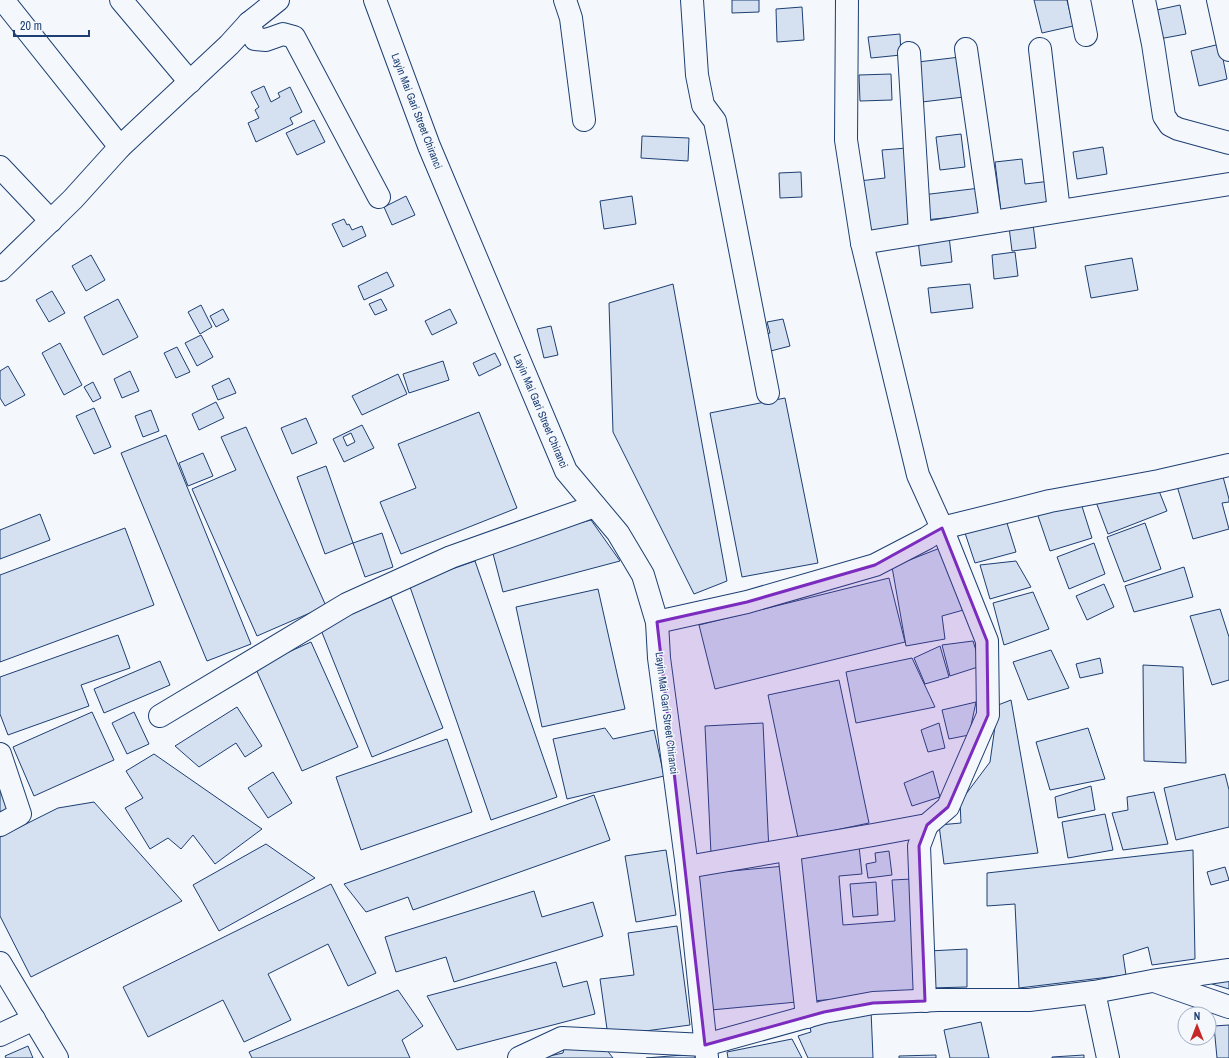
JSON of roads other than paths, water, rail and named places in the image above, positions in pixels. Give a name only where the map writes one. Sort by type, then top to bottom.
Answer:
[{"type":"street","points":[[3,0],[120,147]]},
{"type":"street","points":[[121,0],[190,82]]},
{"type":"street","points":[[0,270],[73,199],[120,147],[229,45],[250,23],[278,0]]},
{"type":"street","name":"Layin Mai Gari Street Chiranci","points":[[375,0],[429,146],[566,471],[618,533],[644,575],[656,622],[659,658],[687,867],[706,1052]]},
{"type":"street","points":[[565,0],[571,18],[584,120]]},
{"type":"street","points":[[692,0],[698,75],[703,105],[715,121],[768,393]]},
{"type":"street","points":[[847,0],[846,140],[862,243],[918,475],[942,528],[987,641],[988,715],[948,807],[927,825],[919,846],[924,1001]]},
{"type":"street","points":[[1079,0],[1086,35]]},
{"type":"street","points":[[1144,0],[1153,44],[1164,116],[1170,124],[1178,129],[1228,147]]},
{"type":"street","points":[[1218,0],[1229,50]]},
{"type":"street","points":[[250,23],[255,39],[266,40],[283,34],[294,37],[379,197]]},
{"type":"street","points":[[966,49],[991,222]]},
{"type":"street","points":[[1040,49],[1059,211]]},
{"type":"street","points":[[909,53],[920,233]]},
{"type":"street","points":[[0,167],[51,221]]},
{"type":"street","points":[[862,243],[1229,184]]},
{"type":"street","points":[[656,622],[747,602],[875,565],[927,538],[942,528],[1050,501],[1159,482],[1228,467]]},
{"type":"street","points":[[160,716],[347,604],[451,557],[595,506]]},
{"type":"street","points":[[0,754],[20,814],[0,825]]},
{"type":"street","points":[[687,867],[873,836],[927,825]]},
{"type":"street","points":[[789,850],[807,1017]]},
{"type":"street","points":[[0,963],[57,1058]]},
{"type":"street","points":[[518,1058],[562,1038],[706,1052],[824,1012],[873,1003],[1029,1000],[1094,992],[1152,980],[1229,970]]},
{"type":"street","points":[[1152,980],[1229,1007]]},
{"type":"street","points":[[1094,992],[1108,1058]]},
{"type":"street","points":[[0,1035],[34,1019]]}]
